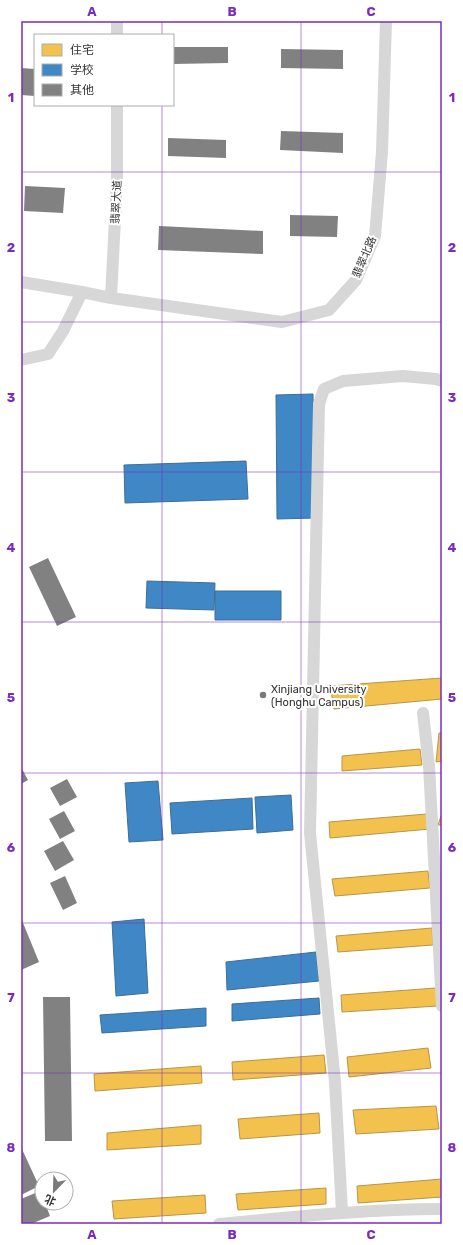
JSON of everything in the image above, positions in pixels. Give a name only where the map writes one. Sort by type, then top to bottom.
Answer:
[{"type":"street","points":[[117,21],[117,34]]},
{"type":"street","name":"翡翠北路","points":[[21,282],[111,298],[282,322],[330,310],[356,280],[374,236],[382,152],[386,21]]},
{"type":"street","name":"翡翠大道","points":[[111,298],[117,179],[117,106]]},
{"type":"street","points":[[21,360],[48,354],[62,331],[82,292]]},
{"type":"street","points":[[342,1212],[336,1082],[310,833],[319,404],[324,389],[344,381],[403,376],[436,379],[442,381]]},
{"type":"street","points":[[423,713],[429,766],[442,1006]]},
{"type":"street","points":[[219,1224],[342,1212],[442,1209]]},
{"type":"building: 住宅","points":[[442,678],[442,699],[334,709],[330,686]]},
{"type":"building: 住宅","points":[[439,733],[442,733],[442,761],[436,762]]},
{"type":"building: 住宅","points":[[420,749],[422,765],[342,771],[342,756]]},
{"type":"building: 住宅","points":[[442,813],[442,825],[438,825]]},
{"type":"building: 住宅","points":[[427,814],[430,829],[330,838],[329,822]]},
{"type":"building: 住宅","points":[[428,871],[430,888],[335,896],[332,879]]},
{"type":"building: 住宅","points":[[432,928],[433,945],[338,952],[336,936]]},
{"type":"building: 住宅","points":[[436,988],[438,1006],[342,1012],[341,995]]},
{"type":"building: 住宅","points":[[428,1048],[431,1068],[349,1077],[347,1057]]},
{"type":"building: 住宅","points":[[324,1055],[326,1073],[233,1080],[232,1062]]},
{"type":"building: 住宅","points":[[201,1066],[202,1083],[95,1091],[94,1074]]},
{"type":"building: 住宅","points":[[436,1106],[439,1129],[356,1134],[353,1110]]},
{"type":"building: 住宅","points":[[319,1113],[320,1133],[240,1139],[238,1119]]},
{"type":"building: 住宅","points":[[201,1125],[201,1144],[107,1150],[107,1133]]},
{"type":"building: 住宅","points":[[442,1179],[442,1197],[358,1203],[357,1186]]},
{"type":"building: 住宅","points":[[326,1188],[326,1204],[238,1210],[236,1194]]},
{"type":"building: 住宅","points":[[205,1195],[206,1213],[114,1219],[112,1201]]},
{"type":"building: 学校","points":[[313,394],[315,518],[277,519],[276,395]]},
{"type":"building: 学校","points":[[246,461],[248,499],[125,503],[124,465]]},
{"type":"building: 学校","points":[[147,581],[215,583],[214,610],[146,608]]},
{"type":"building: 学校","points":[[215,591],[281,591],[281,620],[215,620]]},
{"type":"building: 学校","points":[[158,781],[163,840],[129,842],[125,783]]},
{"type":"building: 学校","points":[[291,795],[293,830],[257,833],[255,797]]},
{"type":"building: 学校","points":[[252,798],[253,829],[172,834],[170,803]]},
{"type":"building: 学校","points":[[144,919],[148,993],[116,996],[112,922]]},
{"type":"building: 学校","points":[[316,952],[319,981],[227,990],[226,962]]},
{"type":"building: 学校","points":[[319,998],[320,1014],[232,1021],[232,1004]]},
{"type":"building: 学校","points":[[206,1008],[206,1026],[102,1033],[100,1015]]},
{"type":"building: 其他","points":[[174,47],[228,47],[228,63],[174,64]]},
{"type":"building: 其他","points":[[281,49],[343,50],[343,69],[281,68]]},
{"type":"building: 其他","points":[[21,68],[34,69],[34,96],[21,95]]},
{"type":"building: 其他","points":[[281,131],[343,133],[343,153],[280,150]]},
{"type":"building: 其他","points":[[168,138],[226,140],[226,158],[168,156]]},
{"type":"building: 其他","points":[[25,186],[65,188],[63,213],[24,211]]},
{"type":"building: 其他","points":[[290,215],[338,216],[337,237],[290,236]]},
{"type":"building: 其他","points":[[159,226],[263,231],[263,254],[158,250]]},
{"type":"building: 其他","points":[[48,558],[76,617],[57,626],[29,567]]},
{"type":"building: 其他","points":[[21,767],[28,780],[21,784]]},
{"type":"building: 其他","points":[[67,779],[77,797],[60,806],[50,788]]},
{"type":"building: 其他","points":[[64,811],[75,831],[60,839],[49,819]]},
{"type":"building: 其他","points":[[63,841],[74,860],[55,871],[44,851]]},
{"type":"building: 其他","points":[[65,876],[77,903],[63,910],[50,883]]},
{"type":"building: 其他","points":[[21,918],[39,962],[21,970]]},
{"type":"building: 其他","points":[[43,997],[70,997],[72,1141],[45,1141]]},
{"type":"building: 其他","points":[[21,1147],[34,1175],[34,1188],[21,1195]]},
{"type":"building: 其他","points":[[34,1194],[34,1211],[48,1211],[50,1216],[31,1224],[21,1224],[21,1199]]},
{"type":"place","name":"Xinjiang University (Honghu Campus)","points":[[263,695]]}]
